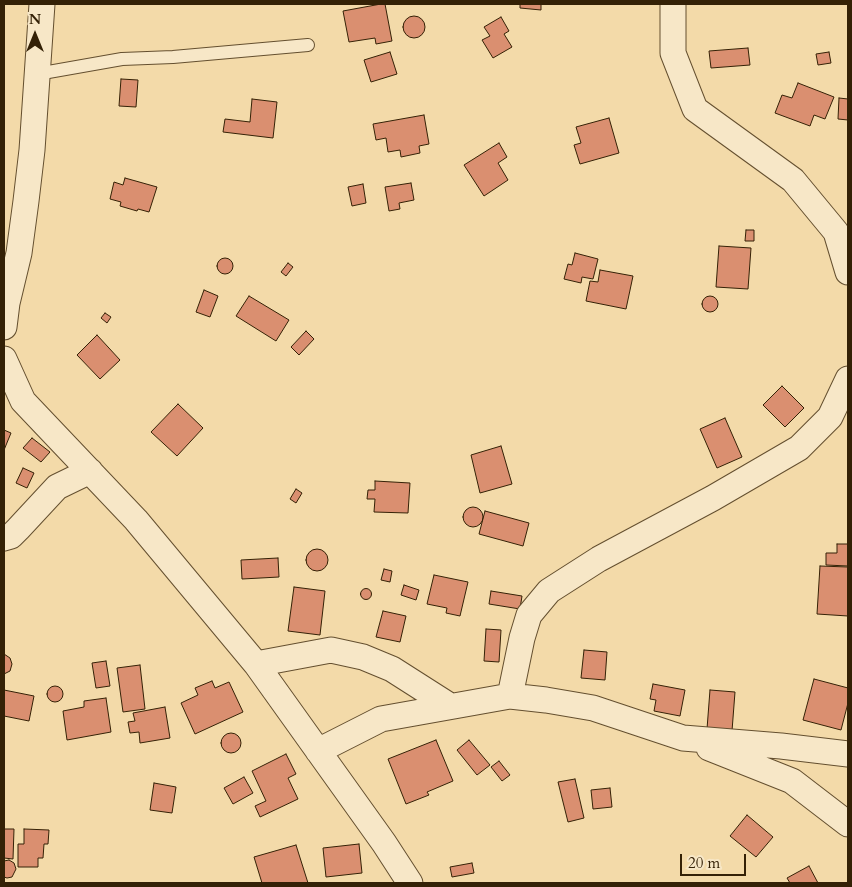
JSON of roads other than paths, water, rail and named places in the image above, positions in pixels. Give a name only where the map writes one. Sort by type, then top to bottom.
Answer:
[{"type":"street","points":[[4,328],[7,303],[19,253],[32,150],[42,4]]},
{"type":"street","points":[[672,4],[672,53],[695,109],[793,180],[842,228],[848,272]]},
{"type":"street","points":[[4,360],[23,401],[57,439],[136,520],[256,664],[384,843],[410,883]]},
{"type":"street","points":[[510,696],[529,614],[550,591],[599,559],[713,498],[799,448],[830,417],[848,379]]},
{"type":"street","points":[[4,538],[11,536],[56,487],[90,471]]},
{"type":"street","points":[[256,664],[331,650],[362,657],[392,669],[450,706]]},
{"type":"street","points":[[318,751],[381,719],[510,696],[546,700],[593,708],[683,738],[792,780],[848,824]]},
{"type":"street","points":[[683,738],[848,754]]},
{"type":"lane","points":[[37,74],[122,59],[173,57],[308,45]]}]
